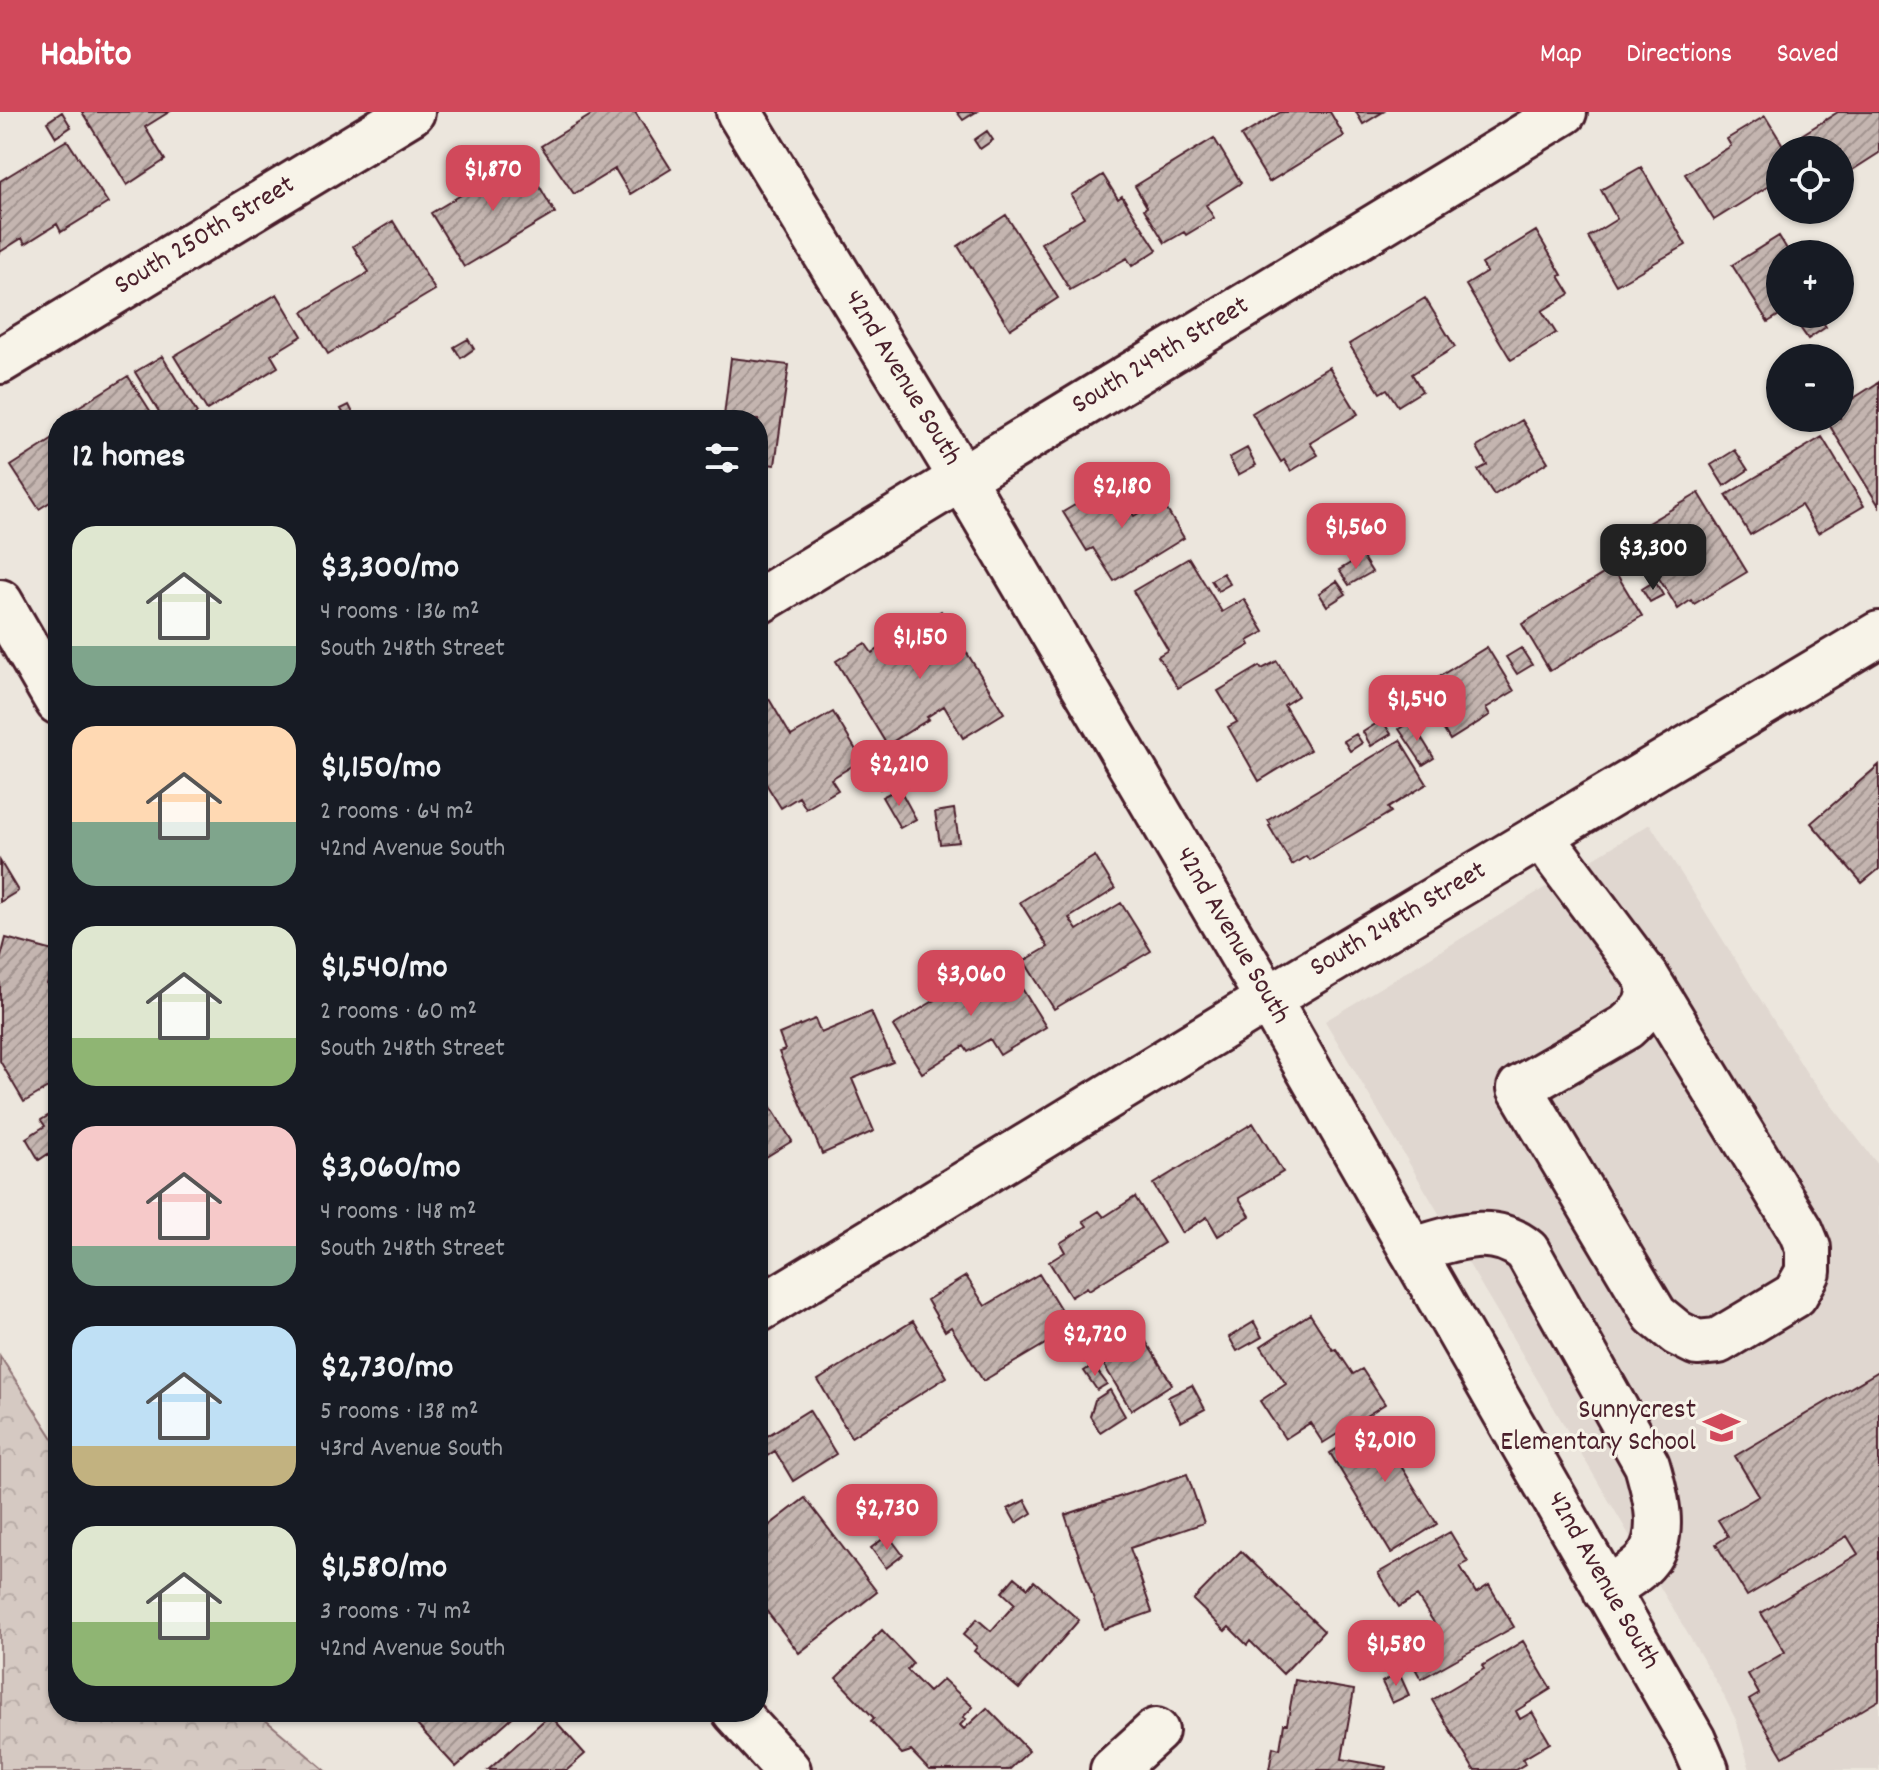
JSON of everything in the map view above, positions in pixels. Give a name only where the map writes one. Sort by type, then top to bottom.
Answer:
[{"type":"street","name":"South 250th Street","points":[[0,361],[412,112]]},
{"type":"street","name":"42nd Avenue South","points":[[739,112],[961,477],[1268,999],[1693,1740],[1706,1770]]},
{"type":"street","name":"South 249th Street","points":[[768,596],[1564,112]]},
{"type":"street","points":[[0,602],[48,685]]},
{"type":"street","name":"South 248th Street","points":[[768,1304],[1268,999],[1879,634]]},
{"type":"street","points":[[1541,836],[1647,978],[1801,1231],[1808,1248],[1808,1272],[1795,1295],[1718,1341],[1697,1343],[1677,1333],[1655,1315],[1520,1088],[1626,1027],[1641,1013],[1650,992],[1647,978]]},
{"type":"street","points":[[1412,1250],[1469,1235],[1490,1235],[1513,1240],[1527,1251],[1647,1465],[1655,1494],[1658,1520],[1653,1547],[1646,1560],[1606,1591]]},
{"type":"street","points":[[744,1722],[788,1770]]},
{"type":"street","points":[[1113,1770],[1156,1731]]},
{"type":"shaded area","name":"Sunnycrest Elementary School","points":[[1650,824],[1808,1075],[1879,1166],[1879,1770],[1750,1770],[1736,1720],[1721,1690],[1325,1021]]},
{"type":"green space","points":[[0,1356],[48,1430],[48,1722],[268,1722],[325,1770],[0,1770]]},
{"type":"building","points":[[62,112],[71,127],[56,137],[47,122]]},
{"type":"building","points":[[82,112],[169,112],[145,127],[165,160],[127,185]]},
{"type":"building","points":[[596,112],[635,112],[671,169],[630,194],[615,169],[574,194],[541,146]]},
{"type":"building","points":[[957,112],[976,112],[963,120]]},
{"type":"building","points":[[1281,112],[1330,112],[1344,136],[1269,182],[1241,136]]},
{"type":"building","points":[[1356,112],[1383,112],[1363,124]]},
{"type":"building","points":[[1838,112],[1879,112],[1879,153],[1854,169],[1854,136],[1803,134]]},
{"type":"building","points":[[1765,116],[1777,136],[1766,136],[1766,188],[1714,220],[1685,174],[1731,146],[1727,139]]},
{"type":"building","points":[[987,131],[993,140],[980,149],[974,140]]},
{"type":"building","points":[[1214,138],[1241,183],[1206,205],[1214,218],[1186,235],[1184,232],[1165,243],[1144,209],[1147,207],[1135,186]]},
{"type":"building","points":[[67,140],[108,203],[61,232],[57,224],[25,244],[22,238],[0,252],[0,181]]},
{"type":"building","points":[[523,158],[555,213],[464,267],[431,213]]},
{"type":"building","points":[[1641,167],[1686,245],[1616,285],[1588,237],[1617,219],[1601,190]]},
{"type":"building","points":[[1103,175],[1118,199],[1122,196],[1157,250],[1132,266],[1127,258],[1070,290],[1041,243],[1084,217],[1071,195]]},
{"type":"building","points":[[1006,215],[1058,298],[1010,329],[958,246]]},
{"type":"building","points":[[393,221],[435,290],[328,354],[303,312],[369,272],[353,246]]},
{"type":"building","points":[[1536,231],[1570,294],[1542,311],[1556,333],[1511,360],[1466,285],[1487,272],[1482,264]]},
{"type":"building","points":[[1766,244],[1766,319],[1732,265]]},
{"type":"building","points":[[277,294],[302,336],[271,355],[278,367],[207,410],[174,356]]},
{"type":"building","points":[[1425,298],[1455,347],[1412,374],[1422,391],[1398,406],[1387,389],[1380,393],[1349,344]]},
{"type":"building","points":[[1800,328],[1824,328],[1808,339]]},
{"type":"building","points":[[468,339],[474,349],[461,358],[454,347]]},
{"type":"building","points":[[162,356],[195,410],[158,410],[135,372]]},
{"type":"building","points":[[731,358],[789,365],[775,465],[768,464],[768,410],[725,410]]},
{"type":"building","points":[[1329,367],[1358,414],[1310,443],[1318,455],[1291,471],[1284,460],[1281,462],[1252,413]]},
{"type":"building","points":[[128,376],[150,410],[74,410]]},
{"type":"building","points":[[1879,382],[1879,506],[1834,432],[1854,432],[1854,398]]},
{"type":"building","points":[[1522,420],[1548,462],[1494,495],[1478,470],[1487,465],[1477,447]]},
{"type":"building","points":[[1822,437],[1864,506],[1818,533],[1801,505],[1750,535],[1726,495]]},
{"type":"building","points":[[48,442],[48,503],[39,509],[11,466]]},
{"type":"building","points":[[1247,448],[1256,465],[1238,475],[1229,458]]},
{"type":"building","points":[[1735,450],[1748,470],[1724,486],[1711,465]]},
{"type":"building","points":[[1114,482],[1134,516],[1161,500],[1184,538],[1114,581],[1093,548],[1087,551],[1063,512]]},
{"type":"building","points":[[1699,493],[1747,572],[1694,604],[1691,600],[1678,609],[1631,533]]},
{"type":"building","points":[[1362,556],[1372,572],[1349,585],[1339,570]]},
{"type":"building","points":[[1189,558],[1222,612],[1244,599],[1264,632],[1248,641],[1250,645],[1178,688],[1158,656],[1168,650],[1133,591]]},
{"type":"building","points":[[1613,568],[1642,616],[1550,671],[1522,624]]},
{"type":"building","points":[[1223,573],[1230,584],[1218,591],[1211,580]]},
{"type":"building","points":[[1337,581],[1346,594],[1327,606],[1319,593]]},
{"type":"building","points":[[1655,581],[1663,595],[1650,602],[1642,589]]},
{"type":"building","points":[[941,611],[1004,713],[963,738],[944,706],[887,745],[836,661],[865,643],[872,653]]},
{"type":"building","points":[[1487,647],[1514,691],[1486,708],[1490,715],[1450,740],[1419,689]]},
{"type":"building","points":[[1521,648],[1532,665],[1517,674],[1506,657]]},
{"type":"building","points":[[1277,661],[1298,696],[1284,705],[1310,750],[1259,781],[1228,727],[1237,722],[1218,691],[1260,666],[1262,669]]},
{"type":"building","points":[[768,700],[791,736],[833,712],[862,760],[831,779],[838,790],[806,809],[799,797],[781,808],[768,787]]},
{"type":"building","points":[[1408,703],[1415,715],[1401,724],[1394,711]]},
{"type":"building","points":[[1382,720],[1391,734],[1371,746],[1363,732]]},
{"type":"building","points":[[1411,721],[1434,758],[1423,765],[1399,729]]},
{"type":"building","points":[[1356,734],[1362,743],[1350,751],[1344,741]]},
{"type":"building","points":[[1400,740],[1427,784],[1388,808],[1391,812],[1309,860],[1306,856],[1292,865],[1268,820]]},
{"type":"building","points":[[877,750],[895,780],[880,789],[862,759]]},
{"type":"building","points":[[1879,765],[1879,869],[1862,883],[1811,823]]},
{"type":"building","points":[[899,788],[916,819],[900,828],[882,797]]},
{"type":"building","points":[[954,809],[959,842],[940,844],[935,812]]},
{"type":"building","points":[[1095,856],[1115,889],[1069,918],[1077,930],[1121,903],[1151,951],[1054,1009],[1024,961],[1048,947],[1020,902]]},
{"type":"building","points":[[0,861],[18,891],[0,902]]},
{"type":"building","points":[[6,938],[48,950],[48,1088],[24,1102],[0,1061],[0,961]]},
{"type":"building","points":[[1003,958],[1046,1027],[1000,1055],[990,1039],[968,1052],[964,1046],[922,1073],[893,1026]]},
{"type":"building","points":[[871,1012],[893,1062],[852,1079],[874,1131],[822,1154],[779,1052],[785,1050],[779,1034],[815,1019],[821,1033]]},
{"type":"building","points":[[768,1102],[792,1141],[768,1156]]},
{"type":"building","points":[[48,1116],[48,1154],[39,1160],[26,1138],[45,1126],[41,1120]]},
{"type":"building","points":[[1253,1123],[1283,1172],[1239,1198],[1250,1216],[1218,1236],[1207,1217],[1182,1233],[1153,1184]]},
{"type":"building","points":[[1135,1197],[1164,1243],[1089,1290],[1087,1287],[1071,1297],[1049,1262],[1065,1252],[1060,1243],[1087,1226],[1083,1221],[1099,1211],[1104,1217]]},
{"type":"building","points":[[1039,1274],[1072,1328],[983,1381],[951,1327],[945,1331],[927,1300],[966,1276],[985,1306]]},
{"type":"building","points":[[1310,1314],[1353,1374],[1362,1369],[1385,1404],[1323,1443],[1310,1423],[1285,1439],[1260,1401],[1286,1384],[1261,1346]]},
{"type":"building","points":[[913,1321],[947,1377],[851,1437],[818,1380]]},
{"type":"building","points":[[1254,1322],[1262,1337],[1237,1351],[1229,1337]]},
{"type":"building","points":[[1145,1340],[1172,1384],[1131,1410],[1104,1365]]},
{"type":"building","points":[[1093,1365],[1107,1384],[1097,1390],[1084,1371]]},
{"type":"building","points":[[1879,1371],[1879,1700],[1783,1757],[1749,1700],[1759,1694],[1748,1674],[1785,1652],[1761,1613],[1858,1554],[1847,1536],[1747,1596],[1716,1544],[1728,1536],[1718,1520],[1759,1496],[1735,1456]]},
{"type":"building","points":[[1192,1385],[1205,1409],[1181,1422],[1168,1397]]},
{"type":"building","points":[[1110,1390],[1125,1416],[1100,1432],[1090,1416],[1095,1400]]},
{"type":"building","points":[[809,1410],[836,1454],[793,1481],[775,1451],[768,1456],[768,1435]]},
{"type":"building","points":[[1389,1416],[1414,1458],[1401,1466],[1437,1524],[1391,1553],[1330,1453]]},
{"type":"building","points":[[1187,1474],[1204,1523],[1130,1548],[1152,1612],[1104,1629],[1065,1515]]},
{"type":"building","points":[[805,1498],[877,1592],[799,1653],[768,1613],[768,1526]]},
{"type":"building","points":[[1025,1500],[1032,1513],[1016,1523],[1008,1509]]},
{"type":"building","points":[[1450,1532],[1468,1562],[1460,1566],[1476,1593],[1489,1585],[1514,1627],[1421,1679],[1412,1663],[1410,1646],[1438,1629],[1417,1596],[1399,1607],[1378,1573]]},
{"type":"building","points":[[888,1535],[903,1555],[886,1568],[871,1548]]},
{"type":"building","points":[[1241,1551],[1324,1631],[1283,1674],[1250,1641],[1247,1645],[1229,1627],[1225,1631],[1193,1600]]},
{"type":"building","points":[[1015,1577],[1028,1588],[1034,1581],[1079,1620],[1019,1689],[974,1651],[977,1647],[963,1635],[977,1619],[991,1631],[1015,1604],[1002,1592]]},
{"type":"building","points":[[882,1630],[913,1663],[907,1670],[929,1692],[943,1679],[973,1707],[963,1717],[966,1719],[960,1725],[964,1729],[987,1708],[1029,1751],[1009,1770],[929,1770],[911,1751],[902,1754],[871,1721],[874,1718],[836,1678]]},
{"type":"building","points":[[1523,1641],[1551,1689],[1516,1711],[1520,1719],[1532,1712],[1550,1743],[1523,1759],[1525,1764],[1515,1770],[1474,1770],[1432,1700]]},
{"type":"building","points":[[1399,1673],[1409,1695],[1392,1703],[1382,1682]]},
{"type":"building","points":[[1295,1680],[1354,1690],[1342,1759],[1386,1767],[1385,1770],[1269,1770],[1273,1747],[1280,1749]]},
{"type":"building","points":[[414,1722],[507,1722],[456,1767]]},
{"type":"building","points":[[542,1722],[556,1722],[585,1754],[567,1770],[488,1770]]},
{"type":"place","name":"Sunnycrest Elementary School","points":[[1722,1428]]}]
